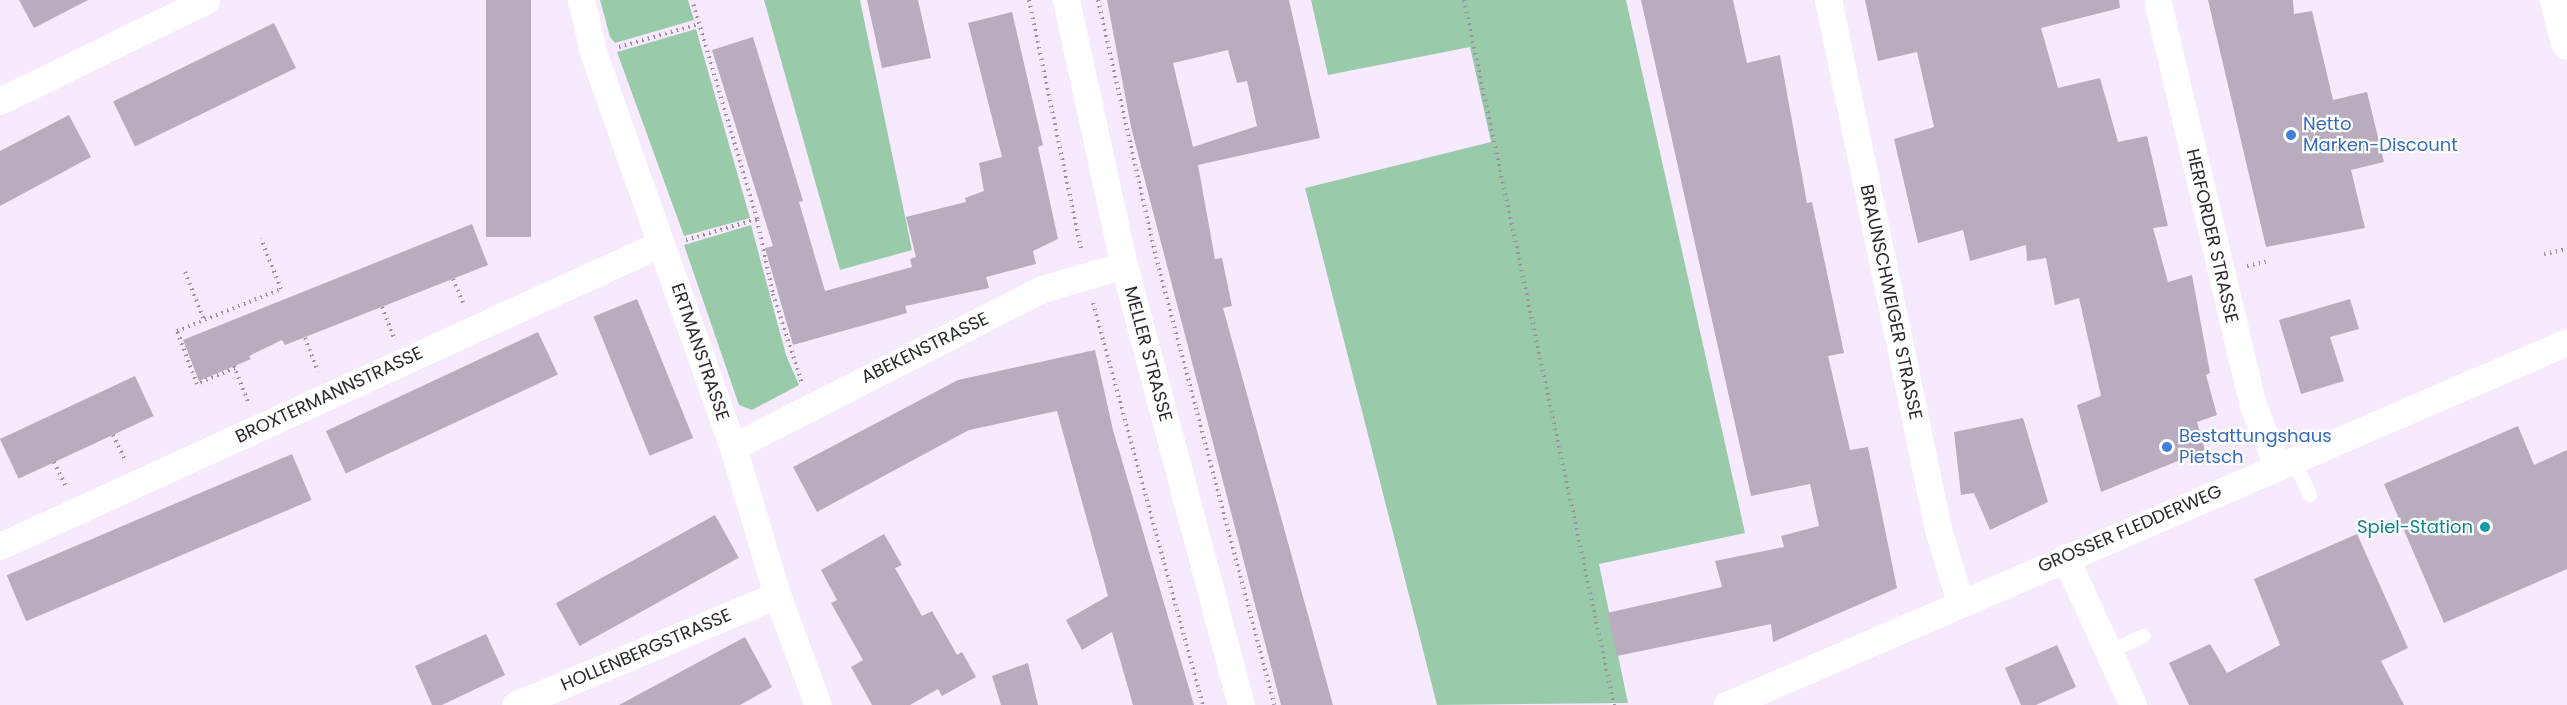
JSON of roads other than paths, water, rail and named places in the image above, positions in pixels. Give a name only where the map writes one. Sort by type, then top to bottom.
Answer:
[{"type":"main road","points":[[2556,0],[2567,43]]},
{"type":"street","points":[[0,101],[206,0]]},
{"type":"street","name":"ERTMANSTRASSE","points":[[581,0],[594,55],[658,245],[670,267],[733,447],[777,595],[818,705]]},
{"type":"street","name":"MELLER STRASSE","points":[[1066,0],[1124,266],[1241,705]]},
{"type":"street","name":"BRAUNSCHWEIGER STRASSE","points":[[1828,0],[1938,529],[1960,602]]},
{"type":"street","name":"HERFORDER STRASSE","points":[[2158,4],[2252,403],[2285,461]]},
{"type":"street","name":"BROXTERMANNSTRASSE","points":[[0,546],[658,245]]},
{"type":"street","name":"ABEKENSTRASSE","points":[[733,447],[1041,289],[1124,266]]},
{"type":"street","name":"GROSSER FLEDDERWEG","points":[[1727,705],[2285,461],[2567,342]]},
{"type":"street","points":[[2065,557],[2133,705]]},
{"type":"street","name":"HOLLENBERGSTRASSE","points":[[515,705],[777,595]]},
{"type":"lane","points":[[2285,461],[2310,495]]},
{"type":"lane","points":[[2109,652],[2143,636]]},
{"type":"place","name":"Netto Marken-Discount","points":[[2291,135]]},
{"type":"place","name":"Bestattungshaus Pietsch","points":[[2167,447]]},
{"type":"place","name":"Spiel-Station","points":[[2485,527]]}]
